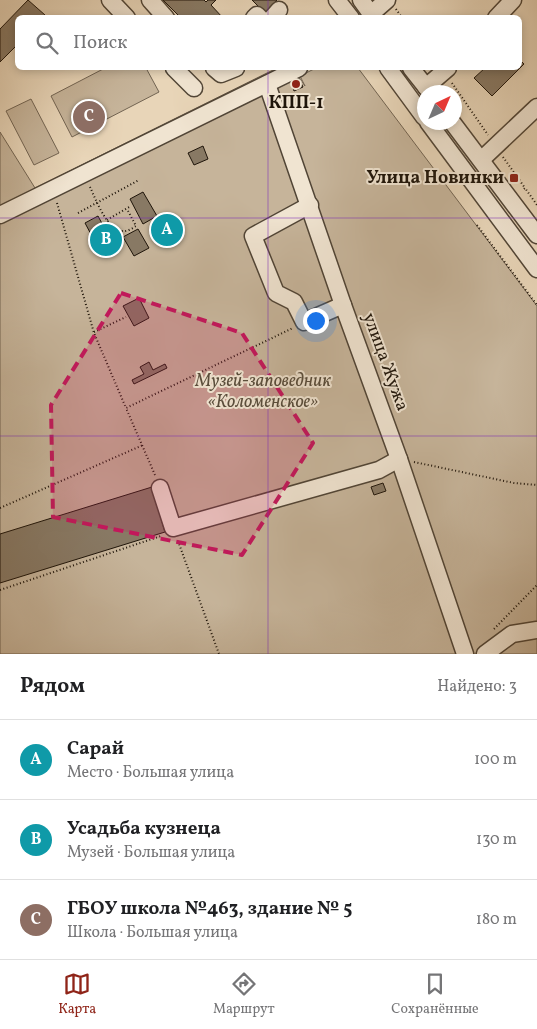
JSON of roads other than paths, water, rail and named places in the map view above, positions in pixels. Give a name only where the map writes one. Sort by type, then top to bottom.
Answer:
[{"type":"street","points":[[110,0],[124,15]]},
{"type":"street","points":[[150,0],[163,15]]},
{"type":"street","points":[[337,0],[348,15]]},
{"type":"street","points":[[361,0],[372,15]]},
{"type":"street","points":[[374,15],[388,0]]},
{"type":"street","points":[[499,15],[513,0]]},
{"type":"street","points":[[176,70],[194,88]]},
{"type":"street","points":[[216,70],[221,74],[231,70]]},
{"type":"street","points":[[0,215],[295,70]]},
{"type":"street","points":[[389,70],[417,108]]},
{"type":"street","points":[[413,70],[424,85]]},
{"type":"street","points":[[432,85],[446,70]]},
{"type":"street","name":"улица Жужа","points":[[267,84],[343,305],[399,459],[465,654]]},
{"type":"street","points":[[481,160],[537,107]]},
{"type":"street","points":[[434,130],[537,269]]},
{"type":"street","points":[[458,130],[534,225]]},
{"type":"street","points":[[310,205],[253,236],[276,292],[294,302],[304,322],[343,305]]},
{"type":"street","points":[[160,488],[173,528],[379,470],[399,459]]},
{"type":"street","points":[[485,654],[512,634],[537,630]]},
{"type":"place","name":"КПП-1","points":[[296,84]]},
{"type":"place","name":"ГБОУ школа №463, здание № 5","points":[[89,117]]},
{"type":"place","name":"Улица Новинки","points":[[514,178]]},
{"type":"place","name":"Сарай","points":[[167,230]]},
{"type":"place","name":"Усадьба кузнеца","points":[[106,240]]},
{"type":"park label","name":"Музей-заповедник «Коломенское»","points":[[263,391]]}]
